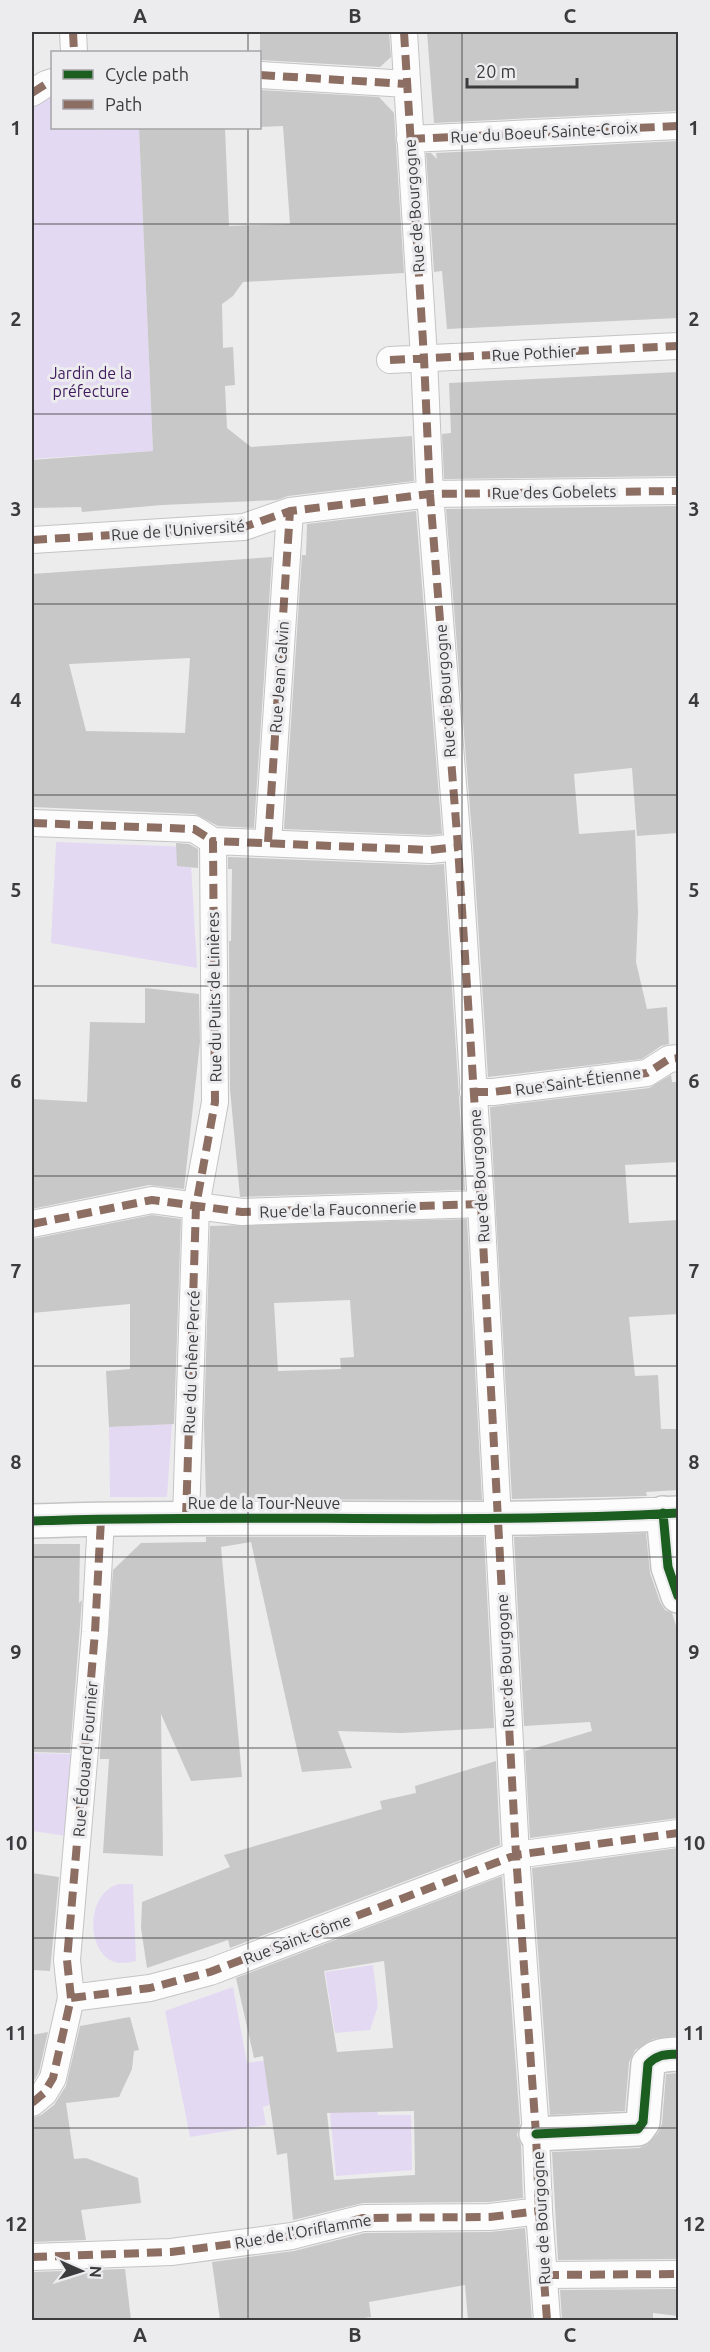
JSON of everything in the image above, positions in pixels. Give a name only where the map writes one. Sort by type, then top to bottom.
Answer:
[{"type":"street","points":[[73,32],[74,51]]},
{"type":"street","name":"Rue de Bourgogne","points":[[404,32],[430,494],[458,847],[481,1204],[516,1855],[547,2320]]},
{"type":"street","points":[[261,75],[407,84]]},
{"type":"street","points":[[32,93],[51,82]]},
{"type":"street","name":"Rue du Boeuf Sainte-Croix","points":[[410,139],[678,126]]},
{"type":"street","name":"Rue Pothier","points":[[390,360],[678,346]]},
{"type":"street","name":"Rue des Gobelets","points":[[430,494],[678,491]]},
{"type":"street","name":"Rue de l'Université","points":[[32,540],[244,527],[290,511],[430,494]]},
{"type":"street","name":"Rue Jean Calvin","points":[[268,842],[290,511]]},
{"type":"street","points":[[32,824],[194,829],[213,841],[430,850],[458,847]]},
{"type":"street","name":"Rue du Puits de Linières","points":[[196,1206],[215,1102],[213,841]]},
{"type":"street","name":"Rue Saint-Étienne","points":[[473,1092],[493,1092],[647,1073],[669,1059],[678,1058]]},
{"type":"street","name":"Rue de la Fauconnerie","points":[[32,1224],[152,1200],[242,1212],[481,1204]]},
{"type":"street","name":"Rue du Chêne Percé","points":[[186,1518],[196,1206]]},
{"type":"street","points":[[671,1513],[668,1567],[678,1596]]},
{"type":"street","name":"Rue de la Tour-Neuve","points":[[32,1521],[186,1518],[497,1519],[671,1513]]},
{"type":"street","name":"Rue Édouard Fournier","points":[[32,2103],[44,2093],[53,2078],[71,1998],[67,1960],[88,1726],[101,1519]]},
{"type":"street","name":"Rue Saint-Côme","points":[[71,1998],[150,1988],[210,1972],[516,1855],[678,1833]]},
{"type":"street","points":[[536,2134],[638,2129],[643,2122],[648,2064],[661,2055],[678,2054]]},
{"type":"street","name":"Rue de l'Oriflamme","points":[[32,2257],[171,2253],[292,2236],[363,2218],[490,2217],[539,2211]]},
{"type":"street","points":[[544,2275],[678,2274]]},
{"type":"green space","name":"Jardin de la préfecture","points":[[51,94],[51,129],[139,129],[153,451],[32,459],[32,103]]},
{"type":"green space","points":[[56,842],[190,847],[197,968],[51,943]]},
{"type":"green space","points":[[172,1424],[167,1497],[110,1497],[109,1427]]},
{"type":"green space","points":[[32,1753],[73,1754],[67,1836],[32,1831]]},
{"type":"green space","points":[[119,1884],[133,1884],[136,1961],[123,1963],[109,1960],[101,1952],[95,1940],[93,1927],[99,1900],[107,1890]]},
{"type":"green space","points":[[373,1965],[378,2006],[370,2030],[335,2033],[325,1972]]},
{"type":"green space","points":[[233,1987],[247,2063],[296,2056],[308,2093],[263,2107],[266,2125],[190,2137],[165,2011]]},
{"type":"green space","points":[[375,2080],[378,2115],[411,2115],[412,2170],[336,2176],[327,2083]]},
{"type":"building","points":[[260,32],[389,32],[391,57],[380,67],[261,60]]},
{"type":"building","points":[[427,32],[678,32],[678,111],[434,123]]},
{"type":"building","points":[[261,90],[379,97],[394,113],[404,273],[243,282],[233,296],[222,304],[223,348],[233,347],[235,385],[225,386],[227,428],[251,447],[412,436],[414,481],[288,496],[277,500],[162,505],[82,512],[81,507],[32,508],[32,460],[153,451],[139,129],[225,129],[229,226],[290,224],[283,126],[261,127]]},
{"type":"building","points":[[678,141],[678,318],[447,329],[442,271],[434,272],[426,153],[431,153],[437,159],[436,153]]},
{"type":"building","points":[[678,372],[678,476],[444,479],[442,434],[451,433],[449,383]]},
{"type":"building","points":[[678,506],[678,833],[637,836],[632,768],[574,774],[579,834],[635,830],[638,913],[636,962],[647,1009],[667,1007],[669,1044],[661,1046],[642,1059],[488,1077],[473,846],[446,509]]},
{"type":"building","points":[[416,511],[442,834],[284,829],[302,555],[306,555],[307,524]]},
{"type":"building","points":[[272,557],[254,828],[218,826],[195,814],[32,807],[32,574]],"holes":[[[190,658],[185,733],[86,731],[69,664]]]},
{"type":"building","points":[[176,843],[189,844],[198,849],[198,868],[177,866]]},
{"type":"building","points":[[228,857],[444,864],[465,1190],[240,1197],[230,1089],[229,941],[231,941],[232,869],[228,869]]},
{"type":"building","points":[[145,988],[199,994],[200,1042],[184,1189],[149,1185],[32,1209],[32,1099],[87,1102],[90,1022],[145,1023]]},
{"type":"building","points":[[671,1075],[672,1082],[678,1082],[678,1162],[625,1165],[629,1223],[678,1220],[678,1314],[629,1317],[635,1376],[658,1375],[661,1429],[678,1429],[678,1490],[646,1492],[647,1496],[512,1499],[490,1107],[649,1088]]},
{"type":"building","points":[[152,1215],[181,1219],[174,1424],[109,1427],[106,1371],[130,1369],[130,1304],[32,1313],[32,1239]]},
{"type":"building","points":[[467,1219],[482,1500],[206,1499],[204,1423],[210,1226]],"holes":[[[350,1300],[354,1357],[340,1358],[341,1369],[278,1371],[274,1303]]]},
{"type":"building","points":[[646,1533],[650,1573],[660,1602],[665,1610],[672,1613],[678,1632],[678,1818],[530,1838],[525,1751],[592,1731],[590,1722],[524,1726],[514,1537]]},
{"type":"building","points":[[206,1537],[484,1537],[494,1728],[401,1733],[338,1731],[352,1768],[302,1772],[251,1542],[221,1547],[242,1777],[191,1781],[161,1714],[163,1856],[103,1853],[109,1759],[100,1759],[100,1754],[113,1570],[141,1543],[206,1542]]},
{"type":"building","points":[[32,1544],[80,1544],[79,1603],[82,1600],[70,1753],[32,1752]]},
{"type":"building","points":[[496,1761],[500,1845],[230,1948],[228,1940],[147,1968],[141,1928],[142,1902],[230,1867],[224,1855],[382,1809],[380,1801],[416,1793],[415,1786]]},
{"type":"building","points":[[678,1848],[678,2036],[653,2039],[635,2050],[629,2062],[625,2111],[550,2115],[532,1868]]},
{"type":"building","points":[[32,1873],[59,1877],[50,1971],[32,1970]]},
{"type":"building","points":[[502,1876],[520,2124],[517,2135],[521,2145],[523,2198],[489,2202],[363,2203],[293,2220],[287,2153],[277,2155],[263,2056],[254,2058],[236,1978]],"holes":[[[384,1961],[393,2048],[337,2052],[324,1971]],[[414,2111],[415,2175],[334,2180],[327,2113]]]},
{"type":"building","points":[[130,2017],[139,2050],[134,2051],[132,2069],[119,2097],[66,2103],[74,2159],[86,2158],[138,2178],[141,2203],[81,2210],[86,2240],[32,2242],[32,2118],[41,2115],[54,2105],[66,2086],[80,2026]]},
{"type":"building","points":[[48,2032],[39,2072],[32,2084],[32,2035]]},
{"type":"building","points":[[678,2073],[678,2259],[558,2260],[552,2152],[639,2148],[647,2145],[658,2133],[662,2124],[666,2074]]},
{"type":"building","points":[[525,2228],[532,2320],[468,2320],[465,2285],[369,2302],[371,2317],[351,2320],[220,2320],[212,2262],[294,2251],[365,2233],[490,2232]]},
{"type":"building","points":[[125,2269],[131,2320],[32,2320],[32,2272]]},
{"type":"building","points":[[678,2289],[678,2316],[653,2313],[653,2320],[562,2320],[560,2290]]},
{"type":"marked path","points":[[73,32],[74,51]]},
{"type":"marked path","points":[[404,32],[430,494],[458,847],[481,1204],[516,1855],[547,2320]]},
{"type":"marked path","points":[[261,75],[407,84]]},
{"type":"marked path","points":[[32,93],[51,82]]},
{"type":"marked path","points":[[410,139],[678,126]]},
{"type":"marked path","points":[[390,360],[678,346]]},
{"type":"marked path","points":[[32,540],[244,527],[290,511],[430,494],[678,491]]},
{"type":"marked path","points":[[268,842],[290,511]]},
{"type":"marked path","points":[[32,823],[194,829],[213,841]]},
{"type":"marked path","points":[[186,1518],[196,1206],[215,1102],[213,841],[430,850],[458,847]]},
{"type":"marked path","points":[[473,1092],[493,1092],[647,1073],[669,1059],[678,1058]]},
{"type":"marked path","points":[[32,1224],[152,1200],[242,1212],[481,1204]]},
{"type":"marked path","points":[[32,2103],[44,2093],[53,2078],[71,1998],[67,1960],[95,1632],[101,1519]]},
{"type":"marked path","points":[[71,1998],[150,1988],[210,1972],[516,1855],[678,1833]]},
{"type":"marked path","points":[[32,2257],[171,2252],[292,2236],[363,2218],[490,2217],[539,2211]]},
{"type":"marked path","points":[[544,2275],[678,2274]]},
{"type":"cycle path","points":[[663,1513],[668,1567],[678,1596]]},
{"type":"cycle path","points":[[32,1521],[193,1518],[517,1518],[678,1513]]},
{"type":"cycle path","points":[[536,2134],[638,2129],[643,2122],[648,2064],[658,2057],[678,2054]]}]
